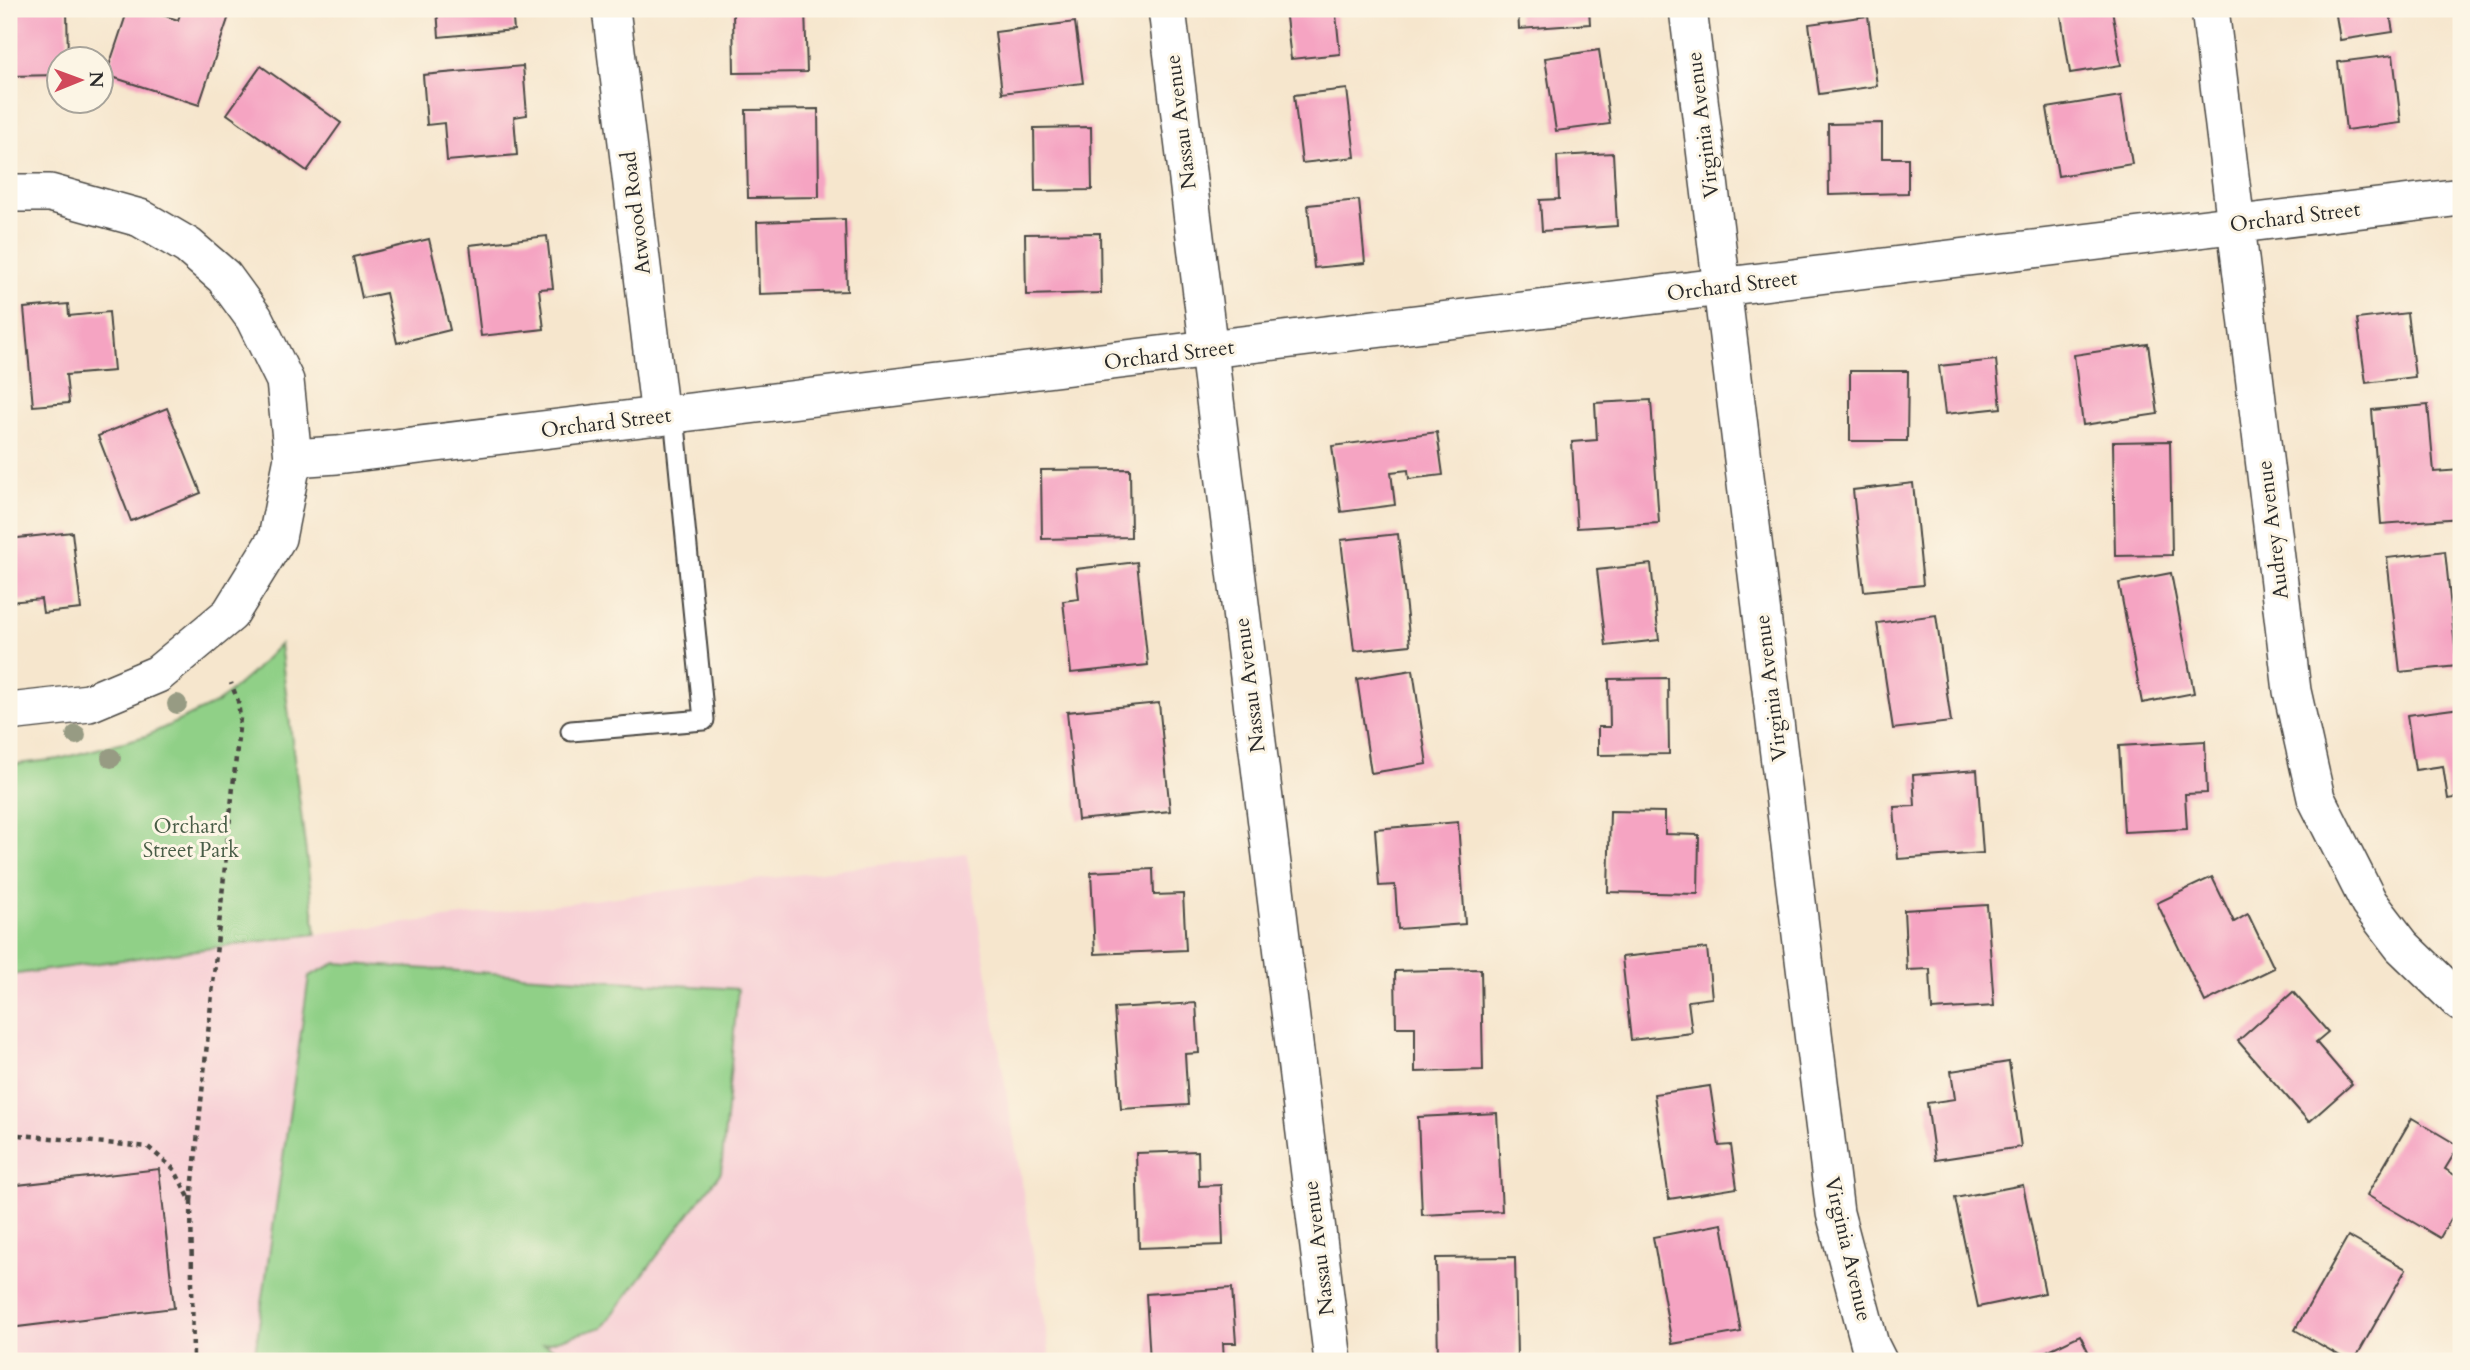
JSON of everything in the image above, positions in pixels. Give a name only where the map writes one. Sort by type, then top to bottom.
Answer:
[{"type":"street","name":"Atwood Road","points":[[611,9],[667,416]]},
{"type":"street","name":"Nassau Avenue","points":[[1167,9],[1333,1361]]},
{"type":"street","name":"Virginia Avenue","points":[[1688,9],[1835,1213],[1870,1345],[1878,1361]]},
{"type":"street","name":"Audrey Avenue","points":[[2210,9],[2292,691],[2316,798],[2369,903],[2402,946],[2461,1003]]},
{"type":"street","points":[[9,193],[50,192],[140,218],[188,246],[224,277],[254,318],[285,381],[293,458],[277,538],[230,614],[158,674],[89,702],[9,712]]},
{"type":"street","name":"Orchard Street","points":[[293,458],[667,416],[2461,197]]},
{"type":"lane","points":[[571,731],[704,720],[667,416]]},
{"type":"path","points":[[193,1361],[191,1201],[240,718],[239,701],[231,683]]},
{"type":"path","points":[[9,1134],[148,1147],[174,1169],[191,1201]]},
{"type":"shaded area","points":[[967,854],[1051,1361],[9,1361],[9,975],[316,934]]},
{"type":"green space","name":"Orchard Street Park","points":[[280,644],[316,934],[9,975],[9,765],[59,759],[146,736],[217,703]]},
{"type":"green space","points":[[336,963],[738,989],[721,1172],[603,1327],[543,1344],[584,1361],[284,1361],[284,1357],[255,1353],[309,976]]},
{"type":"building","points":[[9,9],[67,9],[68,46],[46,46],[46,75],[9,76]]},
{"type":"building","points":[[128,9],[144,9],[178,20],[182,9],[231,10],[199,105],[116,78],[116,46]]},
{"type":"building","points":[[437,9],[512,9],[514,30],[439,37]]},
{"type":"building","points":[[733,9],[805,9],[807,72],[734,73]]},
{"type":"building","points":[[1285,9],[1368,10],[1336,14],[1340,54],[1291,59]]},
{"type":"building","points":[[1518,9],[1589,9],[1590,24],[1519,29]]},
{"type":"building","points":[[2060,9],[2112,9],[2121,65],[2070,73]]},
{"type":"building","points":[[2335,9],[2389,9],[2393,32],[2340,40]]},
{"type":"building","points":[[1868,16],[1877,86],[1819,94],[1809,24]]},
{"type":"building","points":[[1075,22],[1083,83],[1002,93],[995,32]]},
{"type":"building","points":[[1599,50],[1610,124],[1556,131],[1545,58]]},
{"type":"building","points":[[2393,55],[2401,123],[2346,130],[2338,62]]},
{"type":"building","points":[[261,66],[341,123],[307,171],[227,114]]},
{"type":"building","points":[[523,66],[527,115],[514,117],[517,155],[447,161],[444,123],[427,125],[423,75]]},
{"type":"building","points":[[1347,89],[1355,157],[1302,163],[1294,95]]},
{"type":"building","points":[[2121,96],[2132,164],[2058,176],[2047,108]]},
{"type":"building","points":[[818,109],[819,197],[748,198],[746,110]]},
{"type":"building","points":[[1882,123],[1882,158],[1908,158],[1908,193],[1829,195],[1828,124]]},
{"type":"building","points":[[1091,127],[1092,190],[1035,191],[1034,128]]},
{"type":"building","points":[[1613,153],[1617,226],[1542,231],[1540,200],[1559,199],[1557,156]]},
{"type":"building","points":[[1359,200],[1365,263],[1314,268],[1308,205]]},
{"type":"building","points":[[845,219],[847,291],[759,294],[757,222]]},
{"type":"building","points":[[1100,233],[1101,293],[1026,295],[1025,234]]},
{"type":"building","points":[[547,236],[553,288],[539,289],[544,329],[481,336],[470,245]]},
{"type":"building","points":[[429,239],[450,330],[397,343],[386,293],[362,298],[353,257]]},
{"type":"building","points":[[68,304],[69,316],[109,312],[114,371],[66,375],[69,403],[33,406],[24,308]]},
{"type":"building","points":[[2407,313],[2415,377],[2366,383],[2357,319]]},
{"type":"building","points":[[2148,344],[2158,414],[2083,425],[2074,355]]},
{"type":"building","points":[[1996,360],[2001,408],[1945,414],[1939,366]]},
{"type":"building","points":[[1850,371],[1908,371],[1907,441],[1850,441]]},
{"type":"building","points":[[1651,400],[1659,523],[1577,528],[1572,442],[1597,440],[1595,403]]},
{"type":"building","points":[[2428,405],[2434,472],[2461,470],[2461,518],[2381,524],[2372,410]]},
{"type":"building","points":[[167,408],[201,493],[131,521],[98,436]]},
{"type":"building","points":[[1437,432],[1443,475],[1409,479],[1408,470],[1391,472],[1395,505],[1341,512],[1332,446]]},
{"type":"building","points":[[2170,441],[2172,555],[2115,556],[2113,442]]},
{"type":"building","points":[[1130,469],[1131,537],[1042,539],[1041,470]]},
{"type":"building","points":[[1913,483],[1923,585],[1864,591],[1853,490]]},
{"type":"building","points":[[72,532],[81,609],[43,613],[41,599],[9,602],[9,539]]},
{"type":"building","points":[[1398,534],[1410,645],[1354,651],[1341,540]]},
{"type":"building","points":[[2445,551],[2457,666],[2400,672],[2387,558]]},
{"type":"building","points":[[1137,562],[1148,665],[1071,673],[1063,601],[1079,599],[1076,569]]},
{"type":"building","points":[[1651,564],[1659,640],[1606,646],[1597,570]]},
{"type":"building","points":[[2171,573],[2194,693],[2142,703],[2119,583]]},
{"type":"building","points":[[1936,615],[1951,722],[1893,729],[1877,623]]},
{"type":"building","points":[[1413,670],[1427,764],[1371,773],[1357,679]]},
{"type":"building","points":[[1668,678],[1669,754],[1598,755],[1598,727],[1610,727],[1609,679]]},
{"type":"building","points":[[1159,703],[1170,811],[1078,820],[1067,712]]},
{"type":"building","points":[[2461,708],[2461,797],[2448,799],[2443,766],[2415,770],[2407,715]]},
{"type":"building","points":[[2205,741],[2207,793],[2185,794],[2187,829],[2124,832],[2119,746]]},
{"type":"building","points":[[1977,770],[1983,853],[1898,859],[1894,807],[1915,806],[1913,775]]},
{"type":"building","points":[[1610,811],[1665,812],[1665,834],[1699,835],[1698,894],[1608,892]]},
{"type":"building","points":[[1458,822],[1465,924],[1398,929],[1395,885],[1379,886],[1375,829]]},
{"type":"building","points":[[1153,869],[1154,895],[1183,894],[1186,950],[1095,954],[1091,872]]},
{"type":"building","points":[[2212,877],[2234,922],[2248,914],[2274,968],[2205,1002],[2157,903]]},
{"type":"building","points":[[1987,905],[1994,1006],[1932,1010],[1930,969],[1907,970],[1904,910]]},
{"type":"building","points":[[1707,948],[1712,998],[1688,1001],[1692,1033],[1631,1040],[1622,957]]},
{"type":"building","points":[[1481,969],[1483,1070],[1415,1072],[1415,1027],[1396,1027],[1395,971]]},
{"type":"building","points":[[2293,992],[2328,1032],[2316,1042],[2352,1084],[2309,1122],[2238,1041]]},
{"type":"building","points":[[1196,1003],[1199,1053],[1185,1054],[1188,1105],[1121,1109],[1114,1008]]},
{"type":"building","points":[[2009,1062],[2021,1147],[1935,1160],[1927,1103],[1955,1099],[1951,1071]]},
{"type":"building","points":[[1710,1086],[1719,1146],[1731,1145],[1737,1188],[1669,1199],[1654,1094]]},
{"type":"building","points":[[1497,1113],[1502,1211],[1422,1215],[1418,1117]]},
{"type":"building","points":[[2412,1118],[2459,1146],[2445,1169],[2461,1179],[2461,1202],[2440,1238],[2367,1195]]},
{"type":"building","points":[[1198,1151],[1199,1186],[1221,1185],[1223,1245],[1139,1248],[1136,1153]]},
{"type":"building","points":[[159,1169],[174,1308],[9,1328],[9,1186]]},
{"type":"building","points":[[2023,1185],[2045,1293],[1978,1307],[1955,1198]]},
{"type":"building","points":[[1722,1224],[1741,1332],[1672,1344],[1653,1237]]},
{"type":"building","points":[[2348,1236],[2406,1269],[2354,1361],[2349,1361],[2295,1330]]},
{"type":"building","points":[[1515,1257],[1517,1357],[1438,1358],[1436,1258]]},
{"type":"building","points":[[1232,1288],[1236,1343],[1223,1343],[1224,1361],[1150,1361],[1146,1294]]},
{"type":"building","points":[[2080,1335],[2093,1361],[2026,1361]]}]
